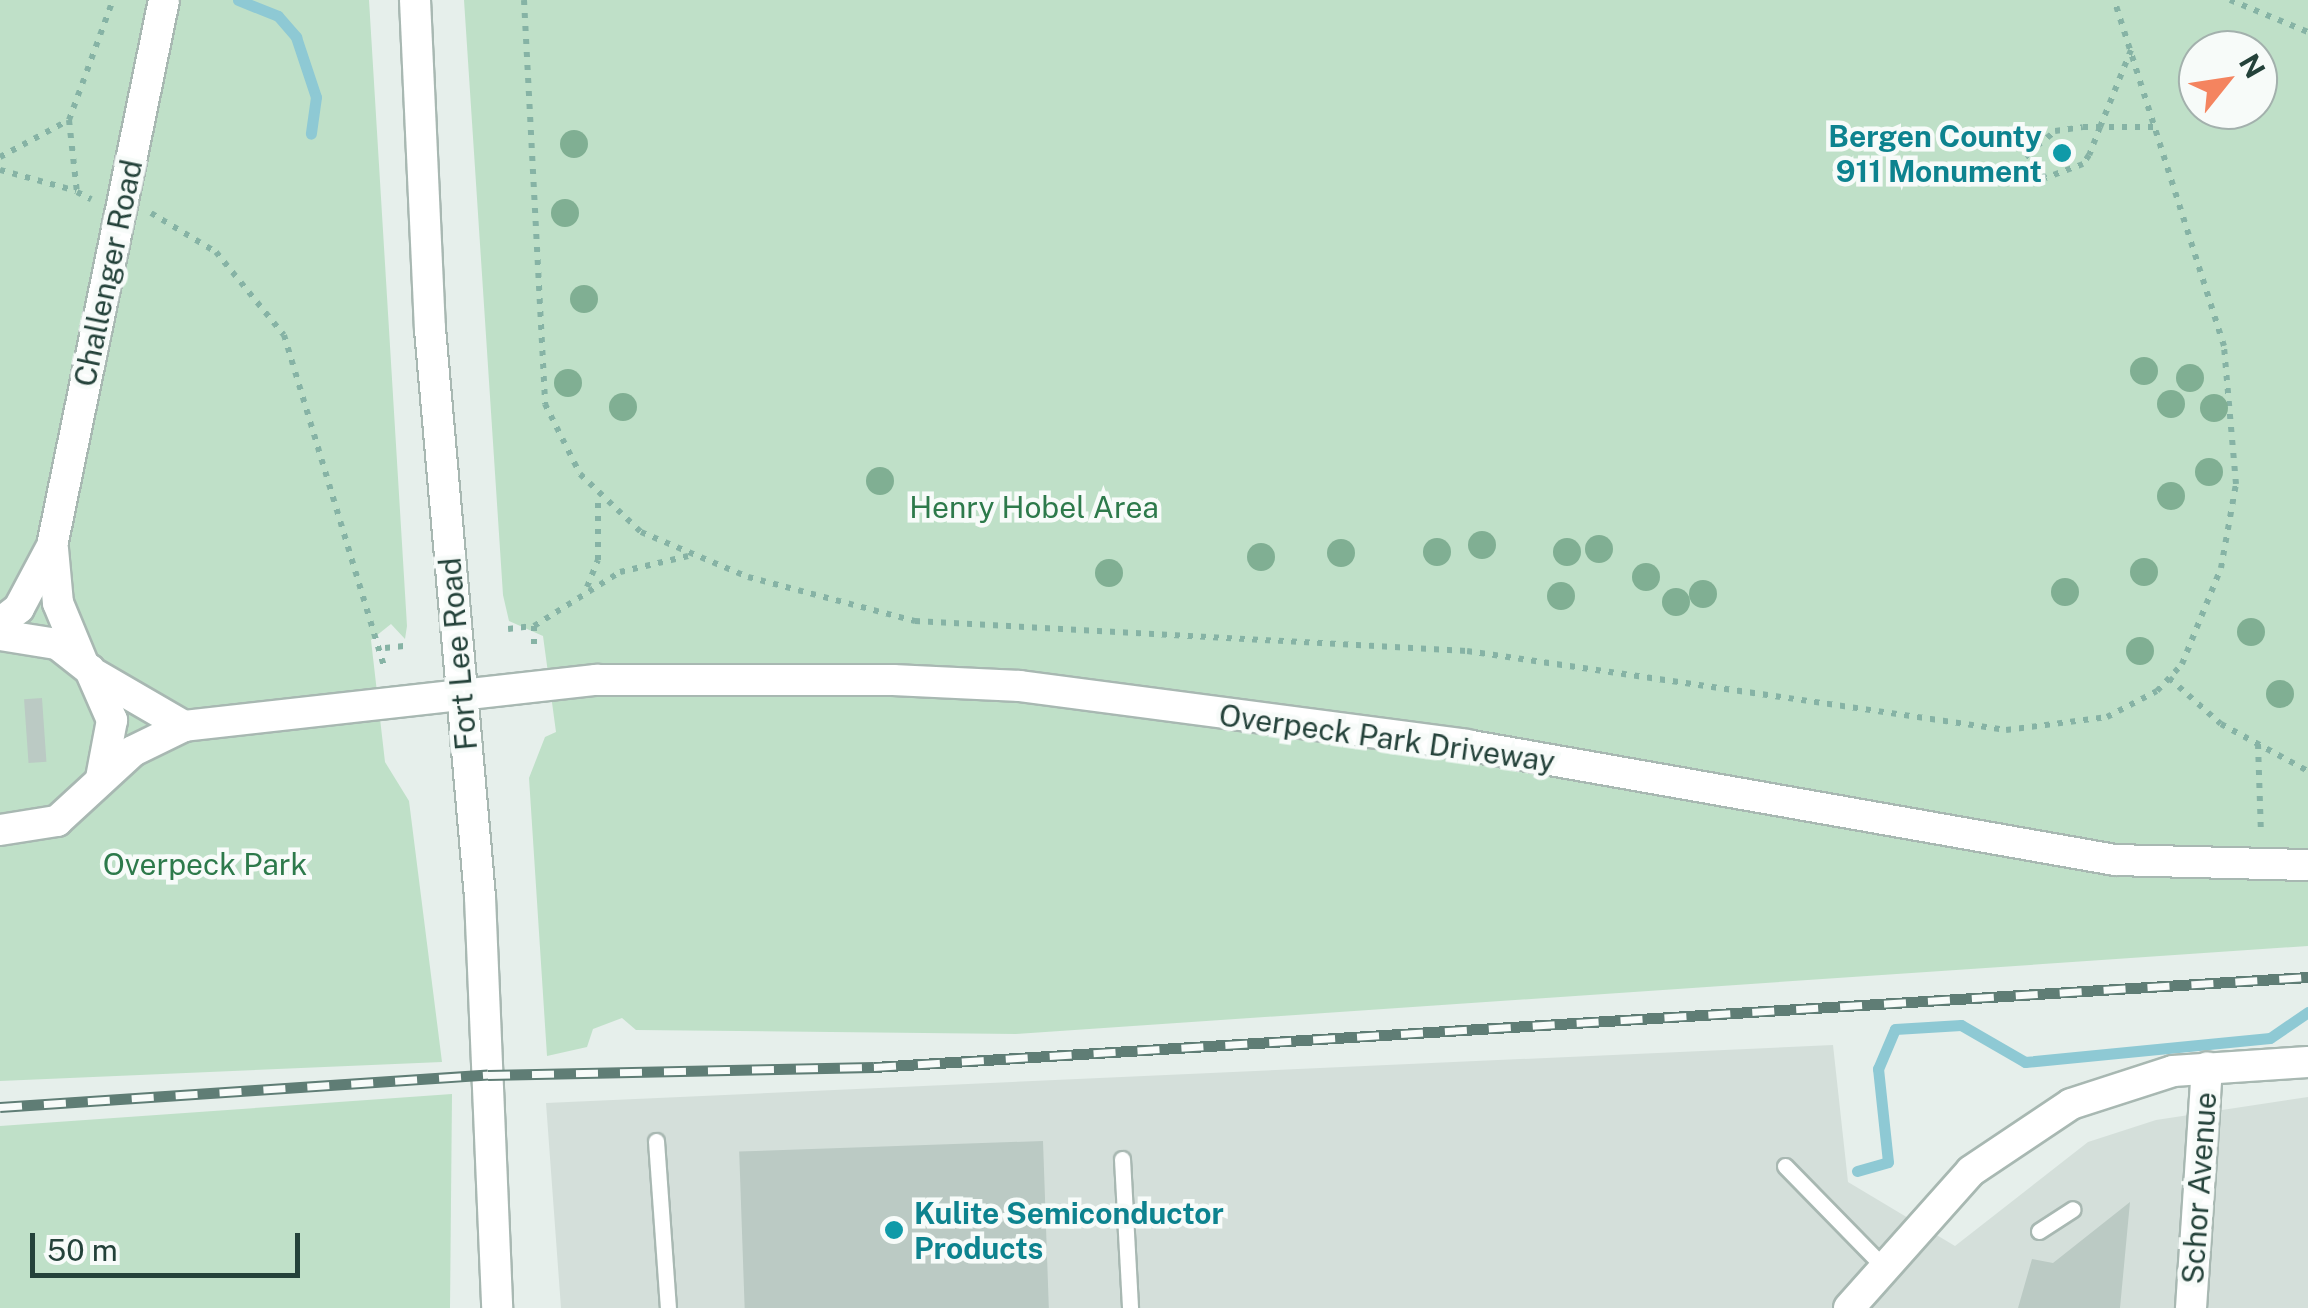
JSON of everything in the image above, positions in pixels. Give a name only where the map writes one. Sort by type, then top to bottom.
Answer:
[{"type":"street","name":"Challenger Road","points":[[0,623],[19,608],[52,546],[164,0]]},
{"type":"street","name":"Fort Lee Road","points":[[415,0],[461,698],[488,1030],[497,1308]]},
{"type":"street","name":"Challenger Road","points":[[52,546],[58,604],[112,736],[95,789]]},
{"type":"street","points":[[0,634],[43,638],[184,726]]},
{"type":"street","name":"Overpeck Park Driveway","points":[[184,726],[644,679],[1020,686],[1466,746],[2115,860],[2308,865]]},
{"type":"street","points":[[0,830],[57,821],[134,752],[184,726]]},
{"type":"street","points":[[1850,1308],[1971,1171],[2022,1132],[2117,1086],[2207,1068],[2308,1062]]},
{"type":"street","name":"Schor Avenue","points":[[2191,1308],[2207,1068]]},
{"type":"lane","points":[[656,1141],[668,1308]]},
{"type":"lane","points":[[1122,1158],[1130,1308]]},
{"type":"lane","points":[[1785,1166],[1886,1269]]},
{"type":"lane","points":[[2039,1231],[2073,1209]]},
{"type":"path","points":[[77,192],[69,120],[113,0]]},
{"type":"path","points":[[524,0],[540,372],[561,443],[598,496],[690,556],[915,620],[1467,652],[2006,730],[2107,717],[2169,678],[2221,568],[2236,484],[2224,346],[2114,0]]},
{"type":"path","points":[[2230,0],[2308,32]]},
{"type":"path","points":[[2132,48],[2100,126],[2066,177],[2045,178],[2030,162],[2039,137],[2100,126],[2156,127]]},
{"type":"path","points":[[0,157],[69,120]]},
{"type":"path","points":[[0,170],[122,206],[189,233],[266,303],[301,381],[351,579],[385,648],[385,669]]},
{"type":"path","points":[[587,587],[598,560],[598,496]]},
{"type":"path","points":[[508,629],[534,626],[587,587],[690,556]]},
{"type":"path","points":[[534,626],[534,652]]},
{"type":"path","points":[[385,648],[404,646]]},
{"type":"path","points":[[2169,678],[2198,708],[2308,771]]},
{"type":"path","points":[[2258,744],[2264,865]]},
{"type":"shaded area","name":"Kulite Semiconductor Products","points":[[1833,1045],[1848,1182],[1955,1246],[2088,1142],[2156,1120],[2308,1097],[2308,1308],[561,1308],[546,1103]]},
{"type":"green space","name":"Overpeck Park","points":[[0,0],[369,0],[407,626],[405,639],[391,624],[371,640],[385,762],[409,801],[442,1062],[0,1081]]},
{"type":"green space","name":"Henry Hobel Area","points":[[464,0],[2308,0],[2308,946],[1016,1034],[636,1030],[622,1018],[593,1029],[587,1047],[547,1056],[529,778],[545,737],[556,732],[543,636],[509,621],[503,595]]},
{"type":"green space","points":[[452,1094],[450,1308],[0,1308],[0,1126]]},
{"type":"building","points":[[42,698],[46,762],[29,763],[24,699]]},
{"type":"building","name":"Kulite Semiconductor Products","points":[[1043,1141],[1049,1308],[745,1308],[739,1152]]},
{"type":"building","points":[[2130,1202],[2120,1308],[2018,1308],[2032,1259],[2053,1263]]},
{"type":"waterway","points":[[238,0],[278,16],[296,37],[316,97],[311,134]]},
{"type":"waterway","points":[[1857,1171],[1888,1162],[1878,1069],[1895,1029],[1961,1025],[2025,1062],[2270,1038],[2308,1012]]},
{"type":"railway","points":[[0,1107],[488,1075],[874,1067],[2308,977]]},
{"type":"place","name":"Bergen County 911 Monument","points":[[2062,153]]},
{"type":"place","name":"Kulite Semiconductor Products","points":[[894,1230]]}]
